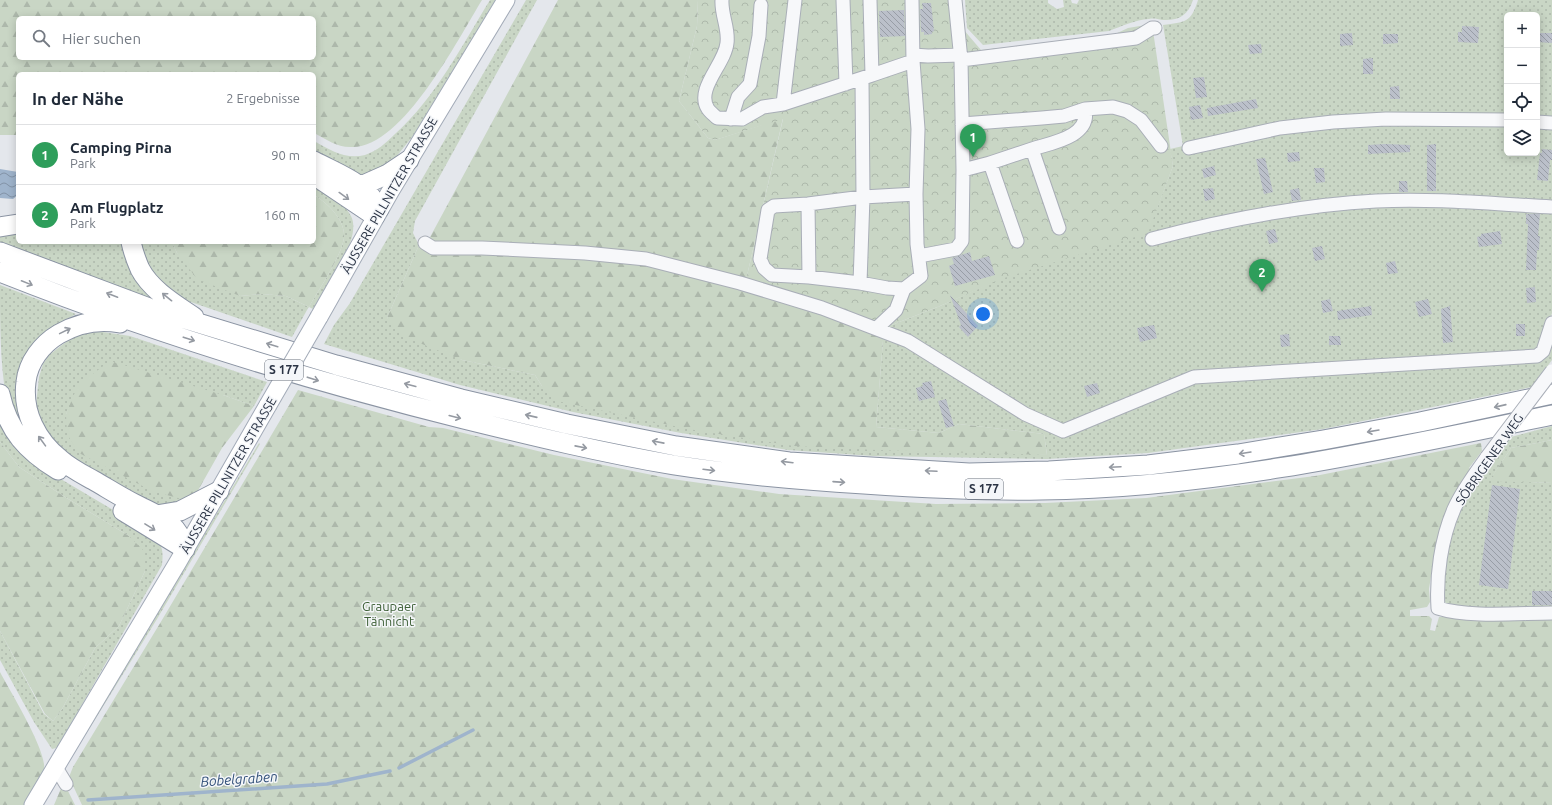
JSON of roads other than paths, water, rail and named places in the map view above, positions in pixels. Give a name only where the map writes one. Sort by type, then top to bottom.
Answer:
[{"type":"highway","points":[[361,186],[388,174],[408,160]]},
{"type":"highway","points":[[316,162],[361,186],[372,196],[377,212]]},
{"type":"highway","points":[[316,176],[354,203],[377,212]]},
{"type":"highway","points":[[0,227],[16,224]]},
{"type":"highway","points":[[131,244],[140,269],[149,281],[181,308],[210,327]]},
{"type":"highway","name":"S 177","points":[[0,252],[149,308],[336,365],[461,399],[567,424],[676,446],[789,462],[970,473],[1049,471],[1148,465],[1238,454],[1420,422],[1552,394]]},
{"type":"highway","name":"S 177","points":[[0,272],[53,294],[152,328],[321,382],[558,442],[675,465],[767,477],[926,488],[1042,490],[1145,484],[1235,474],[1421,442],[1552,415]]},
{"type":"highway","points":[[152,328],[102,321],[87,323],[64,331],[45,345],[37,354],[30,366],[26,377],[26,402],[29,416],[37,434],[49,450],[68,466],[123,498],[167,521],[177,530],[185,549]]},
{"type":"highway","points":[[0,394],[3,407],[12,426],[23,443],[33,453],[63,474],[185,549]]},
{"type":"highway","points":[[156,514],[180,511],[219,491]]},
{"type":"main road","name":"ÄUSSERE PILLNITZER STRASSE","points":[[33,805],[219,491],[319,317],[377,212],[506,0]]},
{"type":"street","points":[[722,0],[722,10],[727,33],[727,44],[720,65],[706,86],[705,99],[707,108],[717,118],[742,118],[763,107],[783,104],[846,84],[913,58],[928,56],[961,58],[1136,38],[1152,28],[1155,28]]},
{"type":"street","points":[[783,104],[795,0]]},
{"type":"street","points":[[843,0],[846,84]]},
{"type":"street","points":[[860,283],[870,0]]},
{"type":"street","points":[[879,326],[896,310],[904,289],[921,276],[916,194],[918,129],[913,58],[912,0]]},
{"type":"street","points":[[919,256],[956,249],[962,241],[963,170],[961,58],[955,0]]},
{"type":"street","points":[[731,118],[738,97],[750,84],[759,36],[761,5]]},
{"type":"street","points":[[962,124],[1049,118],[1064,116],[1085,109],[1113,107],[1128,111],[1141,120],[1161,146]]},
{"type":"street","points":[[963,170],[990,163],[1069,137],[1084,125],[1086,114],[1085,109]]},
{"type":"street","points":[[1189,148],[1280,128],[1333,122],[1386,119],[1504,120]]},
{"type":"street","points":[[1540,122],[1552,123]]},
{"type":"street","points":[[1032,149],[1059,228]]},
{"type":"street","points":[[990,163],[1017,241]]},
{"type":"street","points":[[904,289],[809,277],[772,275],[764,268],[760,259],[768,210],[774,206],[916,194]]},
{"type":"street","points":[[1152,239],[1216,223],[1281,210],[1331,204],[1377,201],[1419,201],[1552,207]]},
{"type":"street","points":[[808,204],[809,277]]},
{"type":"street","points":[[425,243],[433,248],[482,248],[585,253],[646,259],[748,286],[822,308],[908,341],[1025,414],[1063,431],[1194,377],[1537,356],[1543,351],[1552,323]]},
{"type":"street","name":"SÖBRIGENER WEG","points":[[1552,371],[1487,457],[1463,492],[1454,510],[1444,543],[1438,574],[1438,608],[1449,612],[1552,613]]},
{"type":"street","points":[[55,766],[66,784]]},
{"type":"water","points":[[0,169],[16,172],[16,197],[13,199],[0,198]]},
{"type":"waterway","name":"Bobelgraben","points":[[399,768],[473,730]]},
{"type":"waterway","name":"Bobelgraben","points":[[88,800],[327,784],[390,771]]},
{"type":"place","name":"Camping Pirna","points":[[973,157]]},
{"type":"place","name":"Am Flugplatz","points":[[1262,292]]},
{"type":"park label","name":"Graupaer Tännicht","points":[[389,614]]}]
